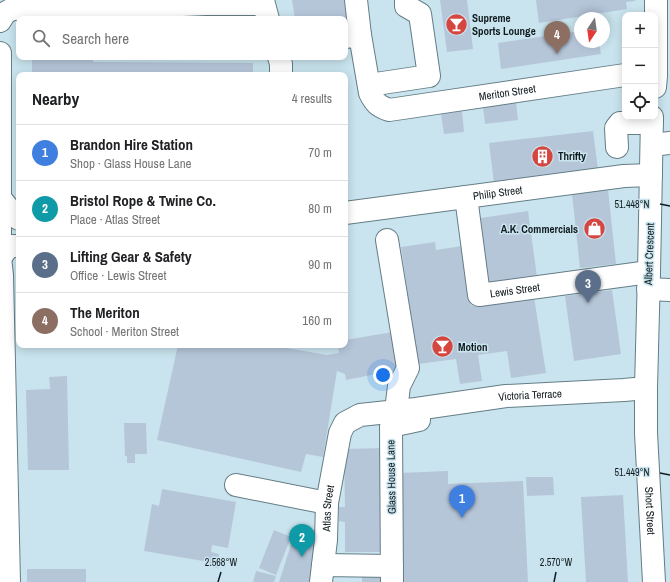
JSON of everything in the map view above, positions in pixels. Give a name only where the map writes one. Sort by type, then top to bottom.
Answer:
[{"type":"street","points":[[356,0],[353,36],[369,85],[429,76],[420,14],[406,6],[406,0]]},
{"type":"street","points":[[655,48],[656,0]]},
{"type":"street","points":[[2,12],[12,10],[206,4],[265,8]]},
{"type":"street","points":[[0,53],[3,492],[9,582]]},
{"type":"street","points":[[280,60],[281,72]]},
{"type":"street","name":"Meriton Street","points":[[369,85],[370,93],[374,101],[381,107],[389,110],[622,76]]},
{"type":"street","points":[[617,147],[616,128],[620,123],[638,123],[652,120]]},
{"type":"street","name":"Albert Crescent","points":[[646,377],[651,175],[661,144],[652,120]]},
{"type":"street","name":"Philip Street","points":[[348,213],[624,176],[651,175]]},
{"type":"street","name":"Lewis Street","points":[[466,197],[478,295],[649,281]]},
{"type":"street","points":[[0,199],[16,216]]},
{"type":"street","points":[[387,240],[408,368],[399,386],[416,408]]},
{"type":"street","points":[[1,269],[9,246],[16,246]]},
{"type":"street","points":[[649,281],[670,290]]},
{"type":"street","name":"Victoria Terrace","points":[[336,453],[340,434],[345,423],[360,415],[506,396],[624,390],[646,377]]},
{"type":"street","name":"Short Street","points":[[646,377],[646,433],[654,582]]},
{"type":"street","name":"Glass House Lane","points":[[392,574],[391,426],[424,420],[433,415],[416,408]]},
{"type":"street","name":"Atlas Street","points":[[336,453],[327,503],[326,540],[322,573],[392,574]]},
{"type":"street","points":[[236,485],[327,503]]},
{"type":"building","points":[[292,0],[344,0],[346,16],[295,16]]},
{"type":"building","name":"Supreme Sports Lounge","points":[[440,0],[467,0],[473,49],[447,52]]},
{"type":"building","points":[[536,0],[635,0],[626,2],[627,9],[608,12],[574,12],[574,17],[539,23]]},
{"type":"building","points":[[574,32],[574,48],[600,48],[601,54],[501,69],[498,43]]},
{"type":"building","points":[[32,60],[253,63],[253,72],[32,72]]},
{"type":"building","points":[[516,102],[518,120],[485,124],[483,107]]},
{"type":"building","points":[[462,111],[464,132],[444,134],[441,114]]},
{"type":"building","name":"Thrifty","points":[[593,131],[598,169],[494,183],[489,143]]},
{"type":"building","name":"A.K. Commercials","points":[[608,190],[616,264],[580,268],[572,194]]},
{"type":"building","points":[[528,211],[537,277],[483,284],[474,219]]},
{"type":"building","points":[[435,242],[436,250],[462,246],[471,306],[534,297],[546,373],[511,378],[507,351],[478,355],[482,381],[460,384],[456,359],[418,364],[401,247]]},
{"type":"building","points":[[612,290],[621,354],[574,361],[565,296]]},
{"type":"building","points":[[393,332],[401,369],[346,380],[345,374],[337,371],[323,457],[306,454],[301,472],[157,440],[177,348],[287,348],[327,355],[339,353],[338,348],[348,348],[348,340]]},
{"type":"building","points":[[67,376],[69,470],[28,470],[26,390],[50,389],[49,377]]},
{"type":"building","points":[[124,423],[146,423],[147,454],[135,454],[135,463],[127,463],[127,456],[125,456]]},
{"type":"building","points":[[384,448],[384,552],[345,552],[345,522],[339,521],[339,507],[345,507],[344,449]]},
{"type":"building","points":[[448,471],[448,484],[523,481],[528,582],[399,582],[399,473]]},
{"type":"building","points":[[526,477],[553,477],[554,495],[527,496]]},
{"type":"building","points":[[162,489],[236,502],[228,548],[212,545],[211,552],[219,554],[217,568],[208,566],[209,562],[144,551],[152,504],[159,506]]},
{"type":"building","points":[[623,495],[628,582],[586,582],[581,497]]},
{"type":"building","points":[[297,526],[320,532],[313,582],[279,582]]},
{"type":"building","points":[[274,530],[291,537],[276,575],[259,568]]},
{"type":"building","points":[[27,569],[86,569],[86,582],[27,582]]},
{"type":"building","points":[[256,571],[276,576],[274,582],[253,582]]},
{"type":"building","points":[[382,574],[382,582],[362,582],[362,575]]},
{"type":"place","name":"Supreme Sports Lounge","points":[[457,24]]},
{"type":"place","name":"The Meriton","points":[[557,54]]},
{"type":"place","name":"Thrifty","points":[[543,156]]},
{"type":"place","name":"A.K. Commercials","points":[[594,229]]},
{"type":"place","name":"Lifting Gear & Safety","points":[[588,303]]},
{"type":"place","name":"Motion","points":[[442,347]]},
{"type":"place","name":"Brandon Hire Station","points":[[462,518]]},
{"type":"place","name":"Bristol Rope & Twine Co.","points":[[302,557]]}]
